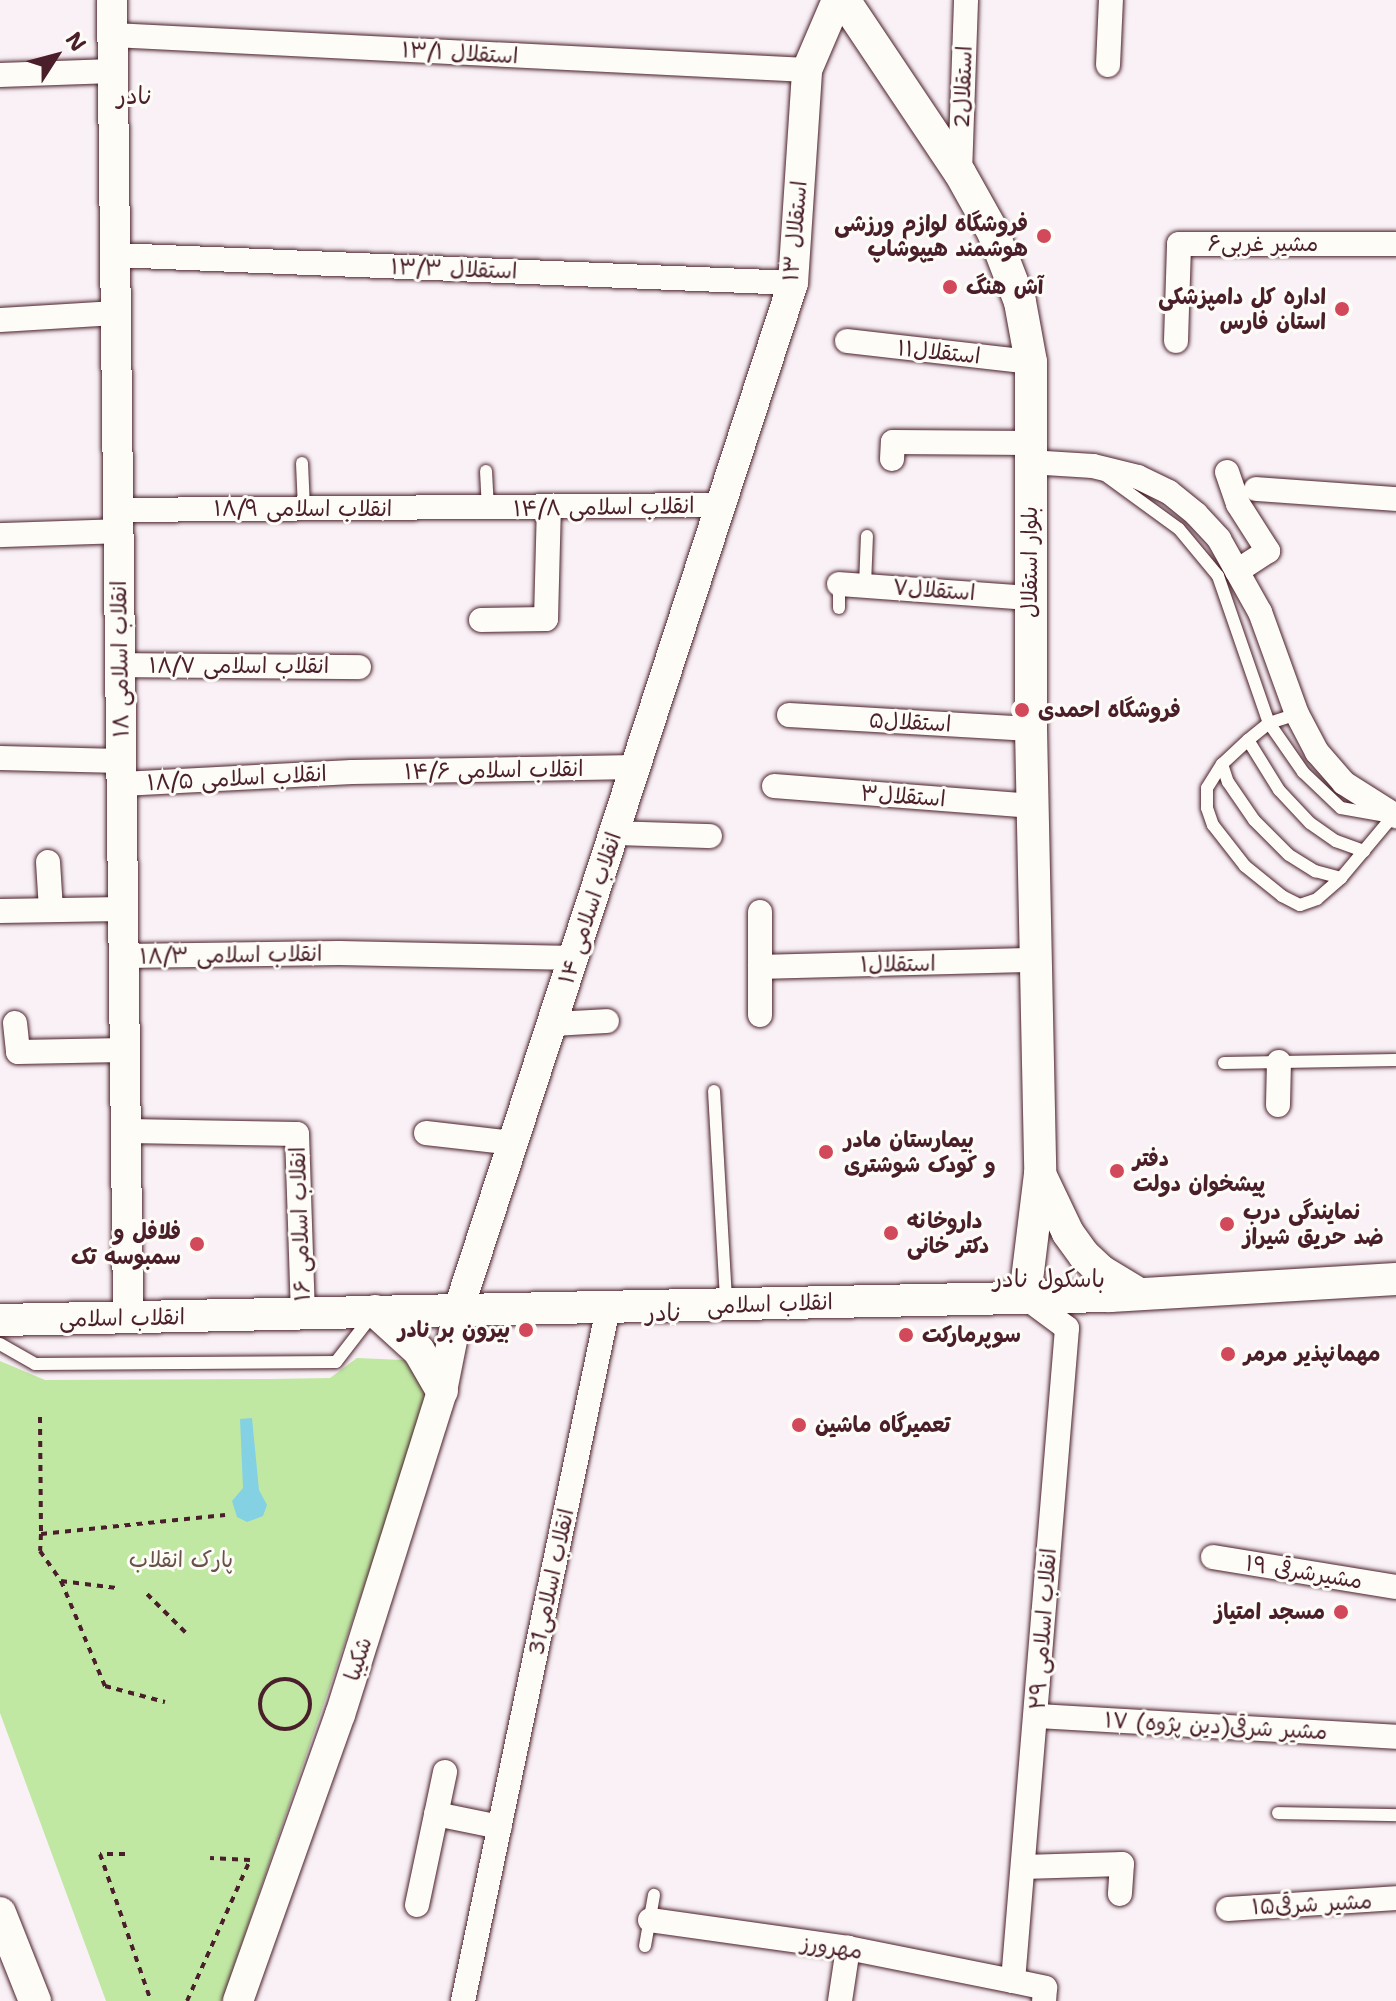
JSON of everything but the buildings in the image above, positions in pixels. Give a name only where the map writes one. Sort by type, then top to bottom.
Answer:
[{"type":"main road","name":"بلوار استقلال","points":[[844,0],[960,173],[993,232],[1020,302],[1031,362],[1031,729],[1040,1174],[1025,1297]]},
{"type":"main road","points":[[1040,1174],[1068,1233],[1084,1255],[1101,1271],[1139,1294]]},
{"type":"main road","name":"انقلاب اسلامی","points":[[0,1320],[1139,1294],[1396,1279]]},
{"type":"main road","points":[[375,1311],[419,1351],[442,1391]]},
{"type":"main road","points":[[1,1916],[35,2001]]},
{"type":"street","name":"۱۸ انقلاب اسلامی","points":[[112,0],[128,1318]]},
{"type":"street","name":"۱۳ استقلال","points":[[721,505],[793,283],[807,70],[837,0]]},
{"type":"street","name":"2استقلال","points":[[960,173],[966,0]]},
{"type":"street","points":[[1108,65],[1111,0]]},
{"type":"street","name":"۱۳/۱ استقلال","points":[[113,35],[807,70]]},
{"type":"street","points":[[0,75],[113,71]]},
{"type":"street","name":"مشیر غربی۶","points":[[1176,341],[1179,244],[1396,244]]},
{"type":"street","name":"۱۳/۳ استقلال","points":[[115,255],[793,283]]},
{"type":"street","points":[[0,320],[116,313]]},
{"type":"street","name":"استقلال۱۱","points":[[847,341],[1031,362]]},
{"type":"street","points":[[892,459],[893,442],[1030,453],[1138,477],[1169,492],[1219,539],[1260,612],[1297,714],[1317,752],[1344,783],[1394,816]]},
{"type":"street","points":[[1227,472],[1238,504],[1268,551],[1237,571]]},
{"type":"street","points":[[1256,489],[1396,499]]},
{"type":"street","name":"۱۴/۸ انقلاب اسلامی","points":[[488,508],[721,505]]},
{"type":"street","name":"۱۴ انقلاب اسلامی","points":[[458,1311],[721,505]]},
{"type":"street","name":"۱۸/۹ انقلاب اسلامی","points":[[0,535],[119,520],[304,509],[488,508]]},
{"type":"street","points":[[481,620],[546,619],[549,508]]},
{"type":"street","name":"استقلال۷","points":[[839,596],[865,585],[1030,598]]},
{"type":"street","name":"۱۸/۷ انقلاب اسلامی","points":[[120,665],[359,667]]},
{"type":"street","name":"استقلال۵","points":[[789,715],[1031,729]]},
{"type":"street","name":"۱۸/۵ انقلاب اسلامی","points":[[0,758],[121,772],[352,772]]},
{"type":"street","name":"۱۴/۶ انقلاب اسلامی","points":[[352,772],[636,767]]},
{"type":"street","name":"استقلال۳","points":[[774,786],[1033,806]]},
{"type":"street","points":[[614,833],[710,836]]},
{"type":"street","points":[[48,862],[51,910]]},
{"type":"street","points":[[0,911],[123,909]]},
{"type":"street","points":[[760,912],[760,1015]]},
{"type":"street","name":"۱۸/۳ انقلاب اسلامی","points":[[124,956],[339,953],[574,958]]},
{"type":"street","name":"استقلال۱","points":[[760,967],[1035,960]]},
{"type":"street","points":[[552,1024],[607,1021]]},
{"type":"street","points":[[15,1023],[18,1052],[124,1050]]},
{"type":"street","points":[[1278,1105],[1279,1062]]},
{"type":"street","name":"۱۶ انقلاب اسلامی","points":[[128,1131],[297,1134],[303,1314]]},
{"type":"street","points":[[426,1133],[514,1143]]},
{"type":"street","name":"انقلاب اسلامی ۲۹","points":[[1013,1981],[1067,1328],[1025,1297]]},
{"type":"street","name":"31انقلاب اسلامی","points":[[463,2001],[608,1308]]},
{"type":"street","name":"شکیبا","points":[[238,2001],[340,1715],[442,1391],[458,1311]]},
{"type":"street","name":"مشیرشرقی ۱۹","points":[[1213,1557],[1396,1587]]},
{"type":"street","name":"۱۷ مشیر شرقی(دین پژوه)","points":[[1037,1716],[1396,1737]]},
{"type":"street","points":[[417,1905],[445,1772]]},
{"type":"street","points":[[436,1814],[500,1827]]},
{"type":"street","points":[[1023,1867],[1122,1864],[1120,1894]]},
{"type":"street","name":"مشیر شرقی۱۵","points":[[1228,1909],[1396,1898]]},
{"type":"street","name":"مهرورز","points":[[650,1920],[848,1948],[1013,1981],[1045,1988],[1044,2001]]},
{"type":"street","points":[[840,2001],[848,1948]]},
{"type":"lane","points":[[302,463],[304,509]]},
{"type":"lane","points":[[1093,466],[1179,529],[1218,576],[1269,723],[1303,772],[1341,808],[1394,816]]},
{"type":"lane","points":[[486,471],[488,508]]},
{"type":"lane","points":[[865,585],[867,536]]},
{"type":"lane","points":[[1297,714],[1269,723],[1248,740],[1222,764],[1207,788],[1207,808],[1213,825],[1245,866],[1282,896],[1300,905],[1317,899],[1341,878],[1394,816]]},
{"type":"lane","points":[[1248,740],[1279,790],[1310,823],[1336,841],[1364,851]]},
{"type":"lane","points":[[1222,764],[1228,782],[1254,820],[1289,855],[1315,871],[1341,878]]},
{"type":"lane","points":[[1224,1063],[1396,1060]]},
{"type":"lane","points":[[714,1091],[727,1305]]},
{"type":"lane","points":[[0,1344],[35,1364],[336,1362],[375,1311]]},
{"type":"lane","points":[[1278,1813],[1396,1815]]},
{"type":"lane","points":[[645,1946],[654,1895]]},
{"type":"path","points":[[40,1417],[40,1551],[61,1581],[105,1686],[165,1702]]},
{"type":"path","points":[[41,1534],[225,1515]]},
{"type":"path","points":[[61,1581],[117,1588]]},
{"type":"path","points":[[147,1594],[188,1635]]},
{"type":"path","points":[[286,1680],[302,1687],[309,1705],[302,1722],[282,1729],[267,1722],[260,1699],[268,1686],[286,1680]]},
{"type":"path","points":[[125,1854],[100,1854],[151,2001]]},
{"type":"path","points":[[187,2001],[250,1860],[210,1858]]},
{"type":"green space","name":"پارک انقلاب","points":[[357,1358],[404,1360],[430,1394],[222,2001],[106,2001],[0,1713],[0,1361],[45,1380],[270,1379],[330,1378]]},
{"type":"water","points":[[252,1418],[259,1490],[267,1505],[263,1516],[247,1522],[237,1517],[232,1501],[243,1488],[240,1419]]},
{"type":"place","name":"فروشگاه لوازم ورزشی هوشمند هیپوشاپ","points":[[1044,236]]},
{"type":"place","name":"آش هنگ","points":[[950,287]]},
{"type":"place","name":"اداره کل دامپزشکی استان فارس","points":[[1342,309]]},
{"type":"place","name":"فروشگاه احمدی","points":[[1022,710]]},
{"type":"place","name":"بیمارستان مادر و کودک شوشتری","points":[[826,1152]]},
{"type":"place","name":"دفتر پیشخوان دولت","points":[[1117,1171]]},
{"type":"place","name":"نمایندگی درب ضد حریق شیراز","points":[[1227,1224]]},
{"type":"place","name":"داروخانه دکتر خانی","points":[[891,1233]]},
{"type":"place","name":"فلافل و سمبوسه تک","points":[[197,1244]]},
{"type":"place","name":"بیرون بر نادر","points":[[526,1330]]},
{"type":"place","name":"سوپرمارکت","points":[[906,1335]]},
{"type":"place","name":"مهمانپذیر مرمر","points":[[1228,1354]]},
{"type":"place","name":"تعمیرگاه ماشین","points":[[799,1425]]},
{"type":"place","name":"مسجد امتیاز","points":[[1341,1612]]},
{"type":"district","name":"نادر","points":[[135,97]]},
{"type":"district","name":"باسکول نادر","points":[[1049,1280]]},
{"type":"district","name":"نادر","points":[[664,1314]]}]
